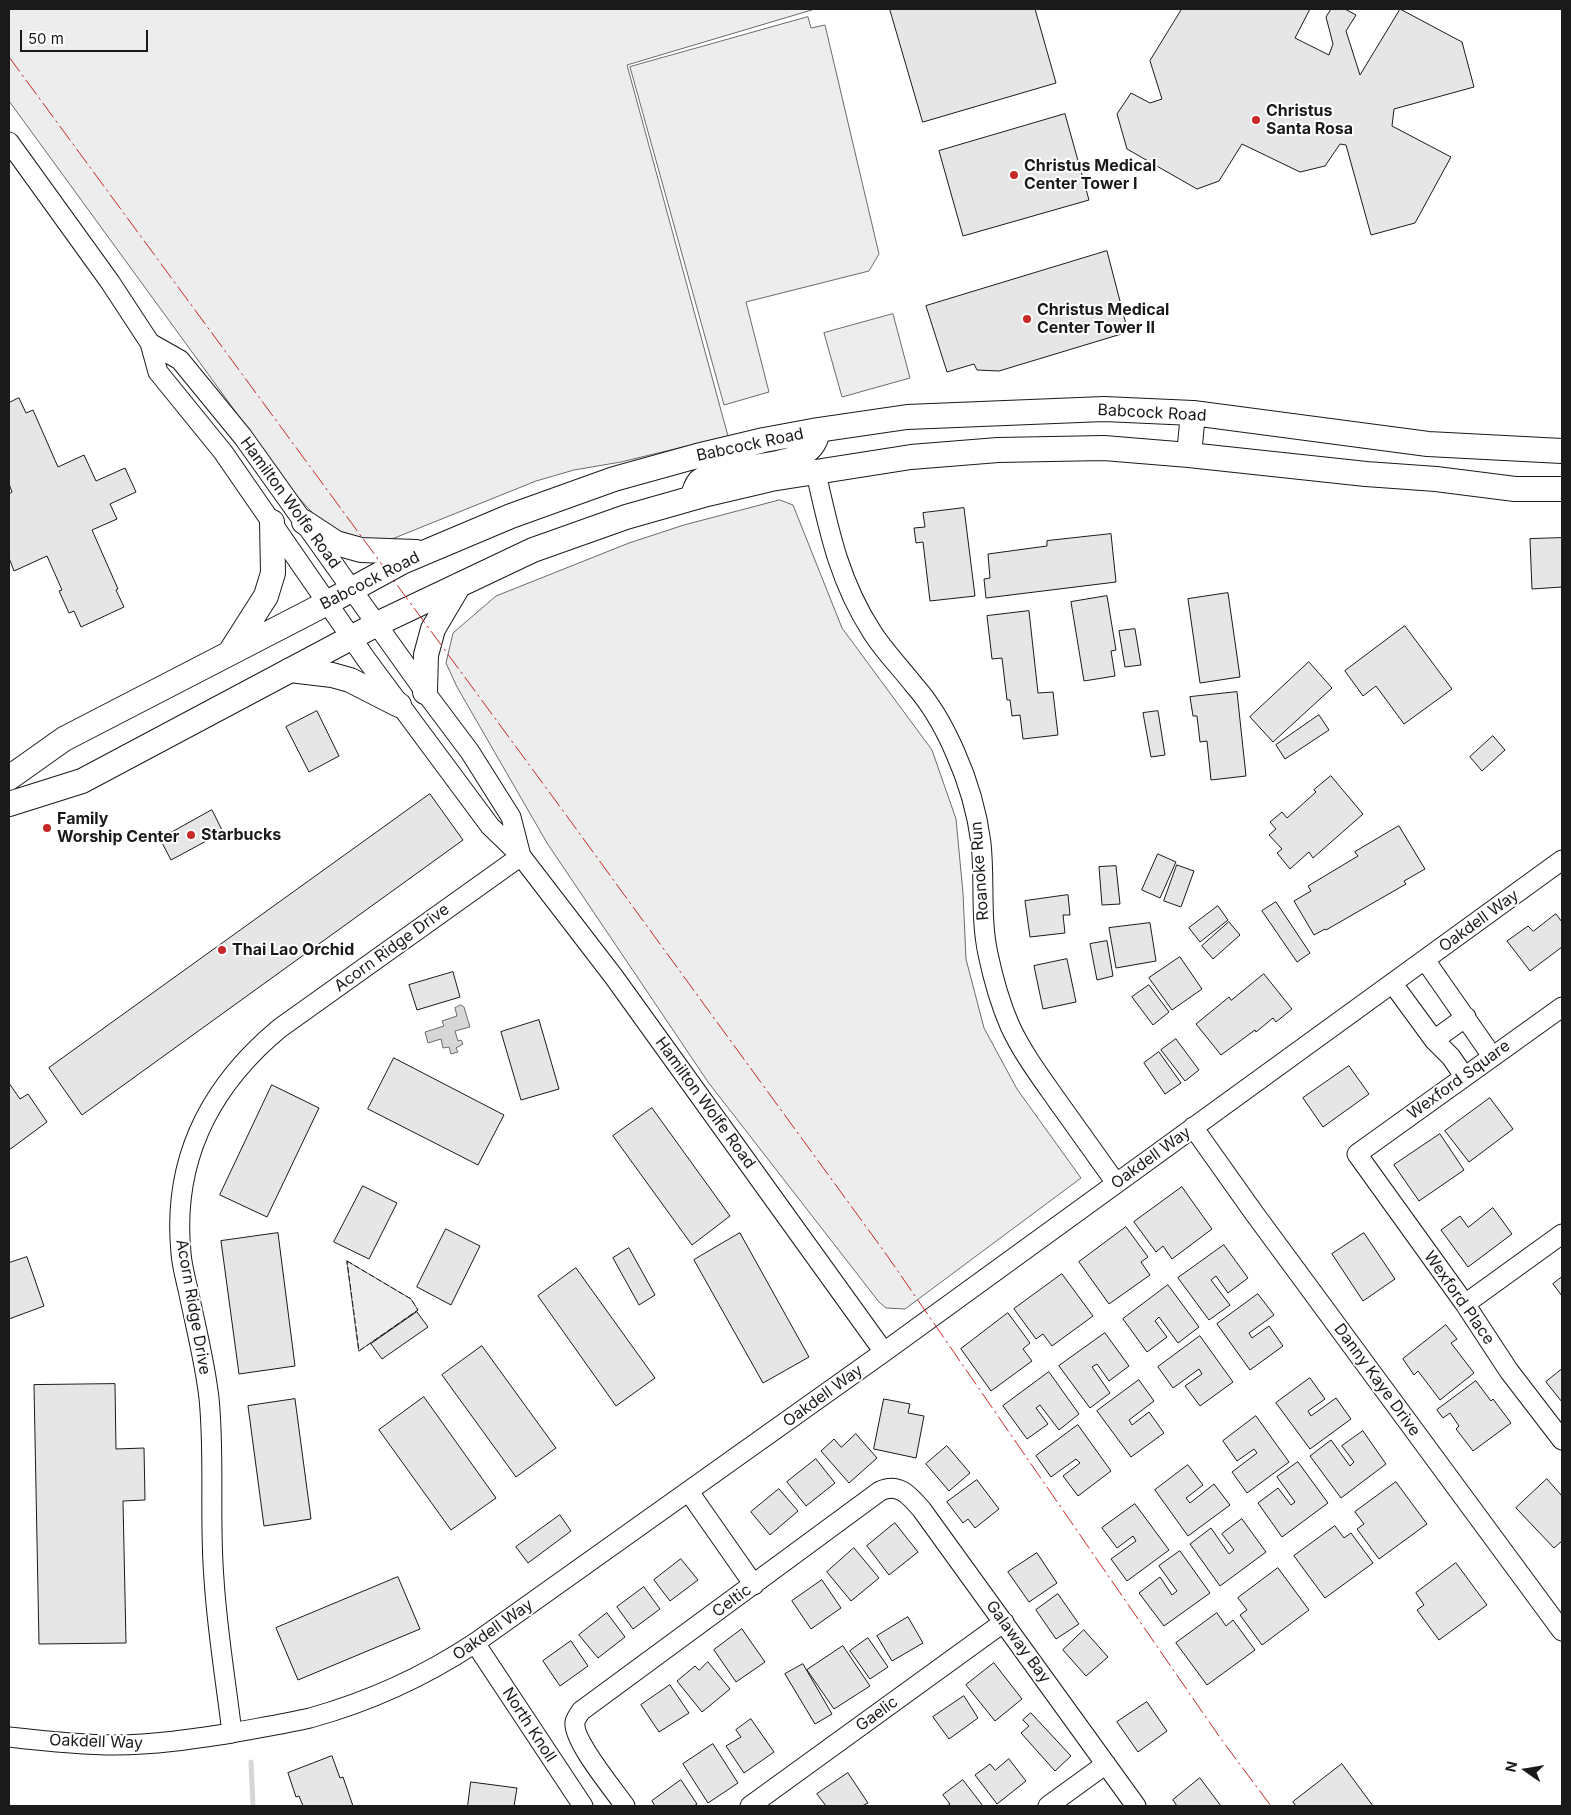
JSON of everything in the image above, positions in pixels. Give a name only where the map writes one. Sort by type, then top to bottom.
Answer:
[{"type":"main road","name":"Babcock Road","points":[[9,778],[64,739],[327,603],[373,576],[426,552],[510,516],[614,479],[764,440],[907,417],[1104,409],[1193,413],[1428,444],[1562,451]]},
{"type":"main road","points":[[1189,455],[1193,413]]},
{"type":"main road","points":[[692,498],[698,482],[710,475],[787,460],[803,455],[817,438],[818,430]]},
{"type":"main road","points":[[9,804],[82,781],[377,624],[533,550],[626,517],[692,498],[771,479],[911,457],[998,450],[1104,448],[1366,474],[1436,479],[1515,489],[1562,489]]},
{"type":"main road","points":[[231,651],[266,596],[273,573],[272,522]]},
{"type":"main road","points":[[304,522],[336,543],[361,550],[426,552]]},
{"type":"main road","points":[[425,692],[426,655],[433,629],[459,585]]},
{"type":"main road","points":[[290,670],[332,675],[350,680],[399,705]]},
{"type":"street","name":"Hamilton Wolfe Road","points":[[9,142],[110,282],[150,343],[158,372],[223,452],[351,638],[490,826],[521,856],[614,977],[884,1352]]},
{"type":"street","name":"Hamilton Wolfe Road","points":[[150,343],[180,360],[243,437],[470,752],[511,817],[521,856]]},
{"type":"street","name":"Roanoke Run","points":[[816,473],[831,539],[841,572],[855,603],[873,633],[893,661],[916,686],[940,722],[955,751],[967,781],[976,812],[981,844],[983,918],[987,952],[995,986],[1010,1025],[1026,1056],[1116,1183]]},
{"type":"street","name":"Acorn Ridge Drive","points":[[232,1733],[214,1579],[213,1470],[209,1397],[181,1255],[180,1203],[184,1177],[191,1152],[200,1128],[216,1098],[242,1063],[260,1045],[521,856]]},
{"type":"street","name":"Oakdell Way","points":[[9,1737],[115,1745],[196,1739],[270,1727],[350,1705],[393,1688],[443,1664],[689,1492],[884,1352],[1562,860]]},
{"type":"street","points":[[1425,960],[1492,1056]]},
{"type":"street","points":[[1393,984],[1434,1040],[1451,1057],[1464,1076]]},
{"type":"street","name":"Wexford Square","points":[[1357,1154],[1562,1007]]},
{"type":"street","points":[[1434,1040],[1466,1017]]},
{"type":"street","name":"Danny Kaye Drive","points":[[1192,1127],[1562,1631]]},
{"type":"street","name":"Wexford Place","points":[[1357,1154],[1466,1304],[1509,1371],[1562,1440]]},
{"type":"street","points":[[1466,1304],[1562,1234]]},
{"type":"street","name":"Celtic","points":[[625,1806],[581,1744],[576,1732],[575,1721],[581,1711],[880,1491],[888,1487],[892,1488]]},
{"type":"street","name":"Galaway Bay","points":[[892,1488],[901,1489],[922,1510],[1136,1806]]},
{"type":"street","points":[[689,1492],[754,1585]]},
{"type":"street","name":"Gaelic","points":[[750,1806],[1004,1622]]},
{"type":"street","name":"North Knoll","points":[[475,1643],[583,1806]]},
{"type":"street","points":[[1048,1806],[1106,1764]]},
{"type":"shaded area","points":[[9,9],[815,9],[627,65],[728,436],[621,462],[574,470],[536,481],[392,539],[377,543],[343,536],[319,520],[297,496],[9,101]]},
{"type":"shaded area","points":[[808,17],[811,28],[825,25],[879,254],[869,271],[746,302],[769,392],[724,405],[630,67]]},
{"type":"shaded area","points":[[893,314],[910,378],[842,397],[824,333]]},
{"type":"shaded area","points":[[780,500],[793,505],[842,628],[932,750],[956,819],[963,893],[966,959],[984,1028],[1017,1089],[1081,1178],[905,1309],[886,1308],[879,1302],[708,1082],[547,843],[457,687],[446,663],[453,633],[496,596],[629,543],[684,525]]},
{"type":"shaded area","points":[[461,1005],[464,1007],[470,1027],[455,1031],[458,1041],[461,1040],[463,1044],[456,1048],[458,1052],[451,1054],[449,1047],[443,1048],[441,1039],[428,1043],[425,1032],[444,1026],[442,1021],[457,1016],[455,1008]]},
{"type":"shaded area","points":[[347,1261],[411,1299],[418,1310],[359,1351]]},
{"type":"building","points":[[890,9],[1035,9],[1056,83],[923,122]]},
{"type":"building","name":"Christus Santa Rosa","points":[[1182,9],[1310,9],[1295,38],[1329,55],[1333,44],[1326,17],[1331,9],[1345,9],[1356,15],[1346,31],[1360,75],[1400,9],[1462,42],[1474,87],[1394,109],[1392,126],[1451,157],[1415,223],[1371,235],[1346,145],[1340,144],[1325,166],[1300,172],[1242,144],[1219,181],[1197,189],[1127,149],[1117,114],[1131,93],[1150,103],[1162,99],[1150,61]]},
{"type":"building","name":"Christus Medical Center Tower I","points":[[1065,114],[1089,200],[963,236],[939,151]]},
{"type":"building","name":"Christus Medical Center Tower II","points":[[1107,251],[1128,332],[999,371],[977,370],[974,364],[947,372],[926,306]]},
{"type":"building","points":[[19,398],[26,413],[33,410],[58,467],[84,455],[96,481],[125,468],[136,492],[110,504],[117,519],[92,530],[124,607],[81,627],[74,611],[69,613],[59,591],[62,590],[47,556],[14,571],[9,558],[9,494],[12,492],[9,484],[9,403]]},
{"type":"building","points":[[964,508],[975,596],[930,601],[923,542],[916,543],[914,528],[925,527],[923,513]]},
{"type":"building","points":[[1111,534],[1116,582],[986,598],[984,579],[990,578],[988,554],[1047,546],[1047,541]]},
{"type":"building","points":[[1562,538],[1562,587],[1532,589],[1530,539]]},
{"type":"building","points":[[1228,593],[1240,677],[1200,683],[1188,599]]},
{"type":"building","points":[[1107,596],[1116,650],[1111,651],[1115,676],[1084,681],[1071,602]]},
{"type":"building","points":[[1029,611],[1038,693],[1053,692],[1058,735],[1023,739],[1020,715],[1012,716],[1010,700],[1007,700],[1002,658],[992,659],[987,616]]},
{"type":"building","points":[[1405,626],[1452,689],[1404,724],[1376,686],[1363,696],[1345,671]]},
{"type":"building","points":[[1135,629],[1141,665],[1125,667],[1119,631]]},
{"type":"building","points":[[1309,662],[1332,688],[1273,742],[1250,717]]},
{"type":"building","points":[[1237,692],[1246,776],[1211,780],[1207,741],[1200,742],[1197,716],[1193,716],[1190,697]]},
{"type":"building","points":[[317,711],[339,756],[309,772],[286,727]]},
{"type":"building","points":[[1158,711],[1165,755],[1151,757],[1143,713]]},
{"type":"building","points":[[1319,715],[1329,730],[1285,759],[1276,745]]},
{"type":"building","points":[[1493,736],[1505,750],[1482,771],[1470,757]]},
{"type":"building","points":[[1331,776],[1363,814],[1313,858],[1309,852],[1290,869],[1277,853],[1282,849],[1269,835],[1276,829],[1270,822],[1282,812],[1287,818],[1316,792],[1314,790]]},
{"type":"building","points":[[430,794],[463,840],[82,1115],[49,1068]]},
{"type":"building","name":"Starbucks","points":[[212,810],[223,832],[171,860],[160,839]]},
{"type":"building","points":[[1399,826],[1425,869],[1404,881],[1406,884],[1314,935],[1294,901],[1311,891],[1308,886],[1358,856],[1355,852]]},
{"type":"building","points":[[1158,854],[1176,862],[1160,898],[1142,890]]},
{"type":"building","points":[[1177,865],[1194,871],[1181,907],[1164,901]]},
{"type":"building","points":[[1116,866],[1120,904],[1102,905],[1099,867]]},
{"type":"building","points":[[1068,895],[1070,915],[1063,915],[1065,933],[1030,937],[1025,901]]},
{"type":"building","points":[[1276,902],[1310,953],[1297,962],[1262,911]]},
{"type":"building","points":[[1218,906],[1228,920],[1200,942],[1189,928]]},
{"type":"building","points":[[1556,914],[1562,922],[1562,947],[1530,971],[1507,941],[1528,926],[1533,931]]},
{"type":"building","points":[[1229,922],[1240,935],[1213,959],[1202,946]]},
{"type":"building","points":[[1150,923],[1156,961],[1116,968],[1109,928]]},
{"type":"building","points":[[1107,941],[1113,976],[1097,980],[1090,944]]},
{"type":"building","points":[[1180,957],[1202,989],[1172,1010],[1149,978]]},
{"type":"building","points":[[1067,959],[1076,1002],[1043,1009],[1034,966]]},
{"type":"building","points":[[453,972],[460,997],[417,1010],[409,985]]},
{"type":"building","points":[[1264,974],[1292,1009],[1276,1022],[1273,1018],[1256,1032],[1255,1030],[1221,1055],[1196,1024],[1229,997],[1231,1000]]},
{"type":"building","points":[[1149,985],[1169,1012],[1153,1025],[1132,997]]},
{"type":"building","points":[[539,1020],[559,1089],[521,1100],[501,1032]]},
{"type":"building","points":[[1176,1039],[1199,1070],[1185,1081],[1161,1050]]},
{"type":"building","points":[[1159,1052],[1181,1083],[1165,1094],[1144,1063]]},
{"type":"building","points":[[394,1058],[504,1115],[478,1165],[368,1109]]},
{"type":"building","points":[[1349,1066],[1369,1094],[1323,1127],[1303,1098]]},
{"type":"building","points":[[9,1083],[20,1099],[28,1094],[47,1122],[9,1150]]},
{"type":"building","points":[[272,1085],[319,1108],[267,1217],[220,1195]]},
{"type":"building","points":[[1490,1098],[1513,1129],[1469,1162],[1445,1131]]},
{"type":"building","points":[[652,1108],[730,1216],[692,1245],[613,1136]]},
{"type":"building","points":[[1440,1134],[1464,1170],[1419,1201],[1394,1165]]},
{"type":"building","points":[[363,1186],[397,1203],[369,1259],[334,1242]]},
{"type":"building","points":[[1182,1187],[1212,1229],[1172,1259],[1163,1246],[1156,1252],[1134,1222]]},
{"type":"building","points":[[1493,1208],[1512,1234],[1468,1267],[1441,1230],[1460,1216],[1468,1227]]},
{"type":"building","points":[[1126,1227],[1148,1257],[1141,1262],[1150,1275],[1109,1304],[1079,1262]]},
{"type":"building","points":[[446,1229],[480,1246],[451,1305],[417,1287]]},
{"type":"building","points":[[278,1233],[295,1366],[239,1374],[221,1241]]},
{"type":"building","points":[[740,1233],[809,1357],[763,1383],[694,1260]]},
{"type":"building","points":[[1364,1233],[1395,1279],[1363,1301],[1332,1254]]},
{"type":"building","points":[[1224,1245],[1248,1278],[1228,1293],[1216,1276],[1211,1280],[1230,1305],[1209,1320],[1178,1278]]},
{"type":"building","points":[[629,1248],[655,1295],[639,1305],[613,1258]]},
{"type":"building","points":[[27,1257],[44,1306],[9,1319],[9,1263]]},
{"type":"building","points":[[576,1268],[655,1378],[616,1406],[538,1296]]},
{"type":"building","points":[[1062,1274],[1093,1316],[1052,1346],[1043,1334],[1036,1339],[1014,1309]]},
{"type":"building","points":[[1562,1277],[1562,1296],[1553,1284]]},
{"type":"building","points":[[1168,1285],[1199,1327],[1178,1343],[1159,1317],[1155,1321],[1167,1337],[1147,1352],[1123,1319]]},
{"type":"building","points":[[1258,1294],[1274,1315],[1249,1333],[1252,1338],[1269,1326],[1283,1346],[1250,1370],[1217,1324]]},
{"type":"building","points":[[417,1312],[428,1327],[382,1359],[371,1344]]},
{"type":"building","points":[[1008,1313],[1030,1343],[1023,1349],[1032,1361],[991,1391],[961,1349]]},
{"type":"building","points":[[1446,1325],[1457,1339],[1451,1343],[1474,1373],[1440,1400],[1418,1371],[1414,1375],[1403,1359]]},
{"type":"building","points":[[1105,1333],[1129,1366],[1109,1381],[1097,1364],[1092,1367],[1110,1393],[1090,1408],[1059,1366]]},
{"type":"building","points":[[1200,1336],[1233,1382],[1200,1406],[1185,1386],[1202,1374],[1199,1369],[1173,1388],[1158,1367]]},
{"type":"building","points":[[482,1346],[556,1448],[516,1477],[442,1375]]},
{"type":"building","points":[[1562,1369],[1562,1402],[1546,1382]]},
{"type":"building","points":[[1049,1372],[1079,1414],[1059,1430],[1040,1405],[1036,1408],[1048,1424],[1027,1439],[1003,1406]]},
{"type":"building","points":[[1310,1378],[1325,1399],[1308,1411],[1311,1416],[1336,1398],[1351,1419],[1310,1449],[1276,1403]]},
{"type":"building","points":[[1139,1380],[1154,1401],[1129,1420],[1132,1425],[1149,1412],[1164,1433],[1131,1457],[1097,1411]]},
{"type":"building","points":[[1476,1381],[1491,1401],[1493,1399],[1511,1423],[1473,1451],[1456,1429],[1459,1426],[1450,1413],[1443,1418],[1437,1410]]},
{"type":"building","points":[[115,1384],[116,1449],[144,1448],[145,1500],[123,1501],[126,1643],[39,1644],[34,1385]]},
{"type":"building","points":[[424,1397],[496,1498],[451,1530],[379,1430]]},
{"type":"building","points":[[295,1399],[311,1519],[264,1526],[248,1406]]},
{"type":"building","points":[[884,1399],[910,1404],[908,1413],[924,1416],[916,1458],[874,1449]]},
{"type":"building","points":[[1256,1416],[1289,1462],[1247,1493],[1232,1472],[1257,1453],[1254,1449],[1237,1461],[1223,1441]]},
{"type":"building","points":[[1078,1425],[1111,1471],[1078,1496],[1063,1476],[1080,1463],[1076,1459],[1051,1477],[1036,1456]]},
{"type":"building","points":[[1363,1431],[1386,1464],[1341,1498],[1310,1456],[1331,1440],[1350,1466],[1354,1462],[1342,1446]]},
{"type":"building","points":[[856,1434],[877,1458],[849,1483],[821,1451],[834,1439],[841,1447]]},
{"type":"building","points":[[947,1446],[970,1473],[949,1491],[926,1464]]},
{"type":"building","points":[[816,1459],[835,1483],[806,1506],[787,1482]]},
{"type":"building","points":[[1298,1462],[1328,1503],[1282,1537],[1258,1503],[1278,1488],[1291,1505],[1295,1502],[1277,1477]]},
{"type":"building","points":[[1188,1465],[1203,1485],[1186,1498],[1190,1503],[1214,1484],[1230,1505],[1188,1536],[1155,1490]]},
{"type":"building","points":[[1547,1479],[1562,1496],[1562,1541],[1554,1548],[1516,1508]]},
{"type":"building","points":[[977,1480],[999,1509],[975,1528],[968,1519],[963,1523],[947,1502]]},
{"type":"building","points":[[1396,1482],[1427,1524],[1379,1559],[1357,1529],[1364,1524],[1355,1512]]},
{"type":"building","points":[[779,1489],[798,1511],[770,1535],[751,1512]]},
{"type":"building","points":[[1135,1504],[1169,1550],[1127,1581],[1111,1559],[1136,1541],[1133,1536],[1117,1548],[1102,1528]]},
{"type":"building","points":[[560,1515],[571,1531],[528,1563],[516,1547]]},
{"type":"building","points":[[1242,1519],[1266,1552],[1220,1586],[1190,1544],[1211,1528],[1229,1554],[1234,1550],[1222,1534]]},
{"type":"building","points":[[895,1523],[918,1552],[889,1575],[867,1546]]},
{"type":"building","points":[[1335,1526],[1344,1538],[1351,1533],[1373,1563],[1325,1598],[1294,1556]]},
{"type":"building","points":[[854,1548],[879,1578],[851,1601],[827,1572]]},
{"type":"building","points":[[1180,1551],[1210,1593],[1164,1626],[1139,1593],[1160,1577],[1172,1595],[1177,1591],[1159,1566]]},
{"type":"building","points":[[1037,1553],[1057,1583],[1029,1602],[1008,1572]]},
{"type":"building","points":[[681,1559],[698,1580],[670,1601],[654,1580]]},
{"type":"building","points":[[1456,1563],[1487,1605],[1439,1640],[1417,1610],[1424,1605],[1416,1593]]},
{"type":"building","points":[[1278,1568],[1309,1610],[1262,1645],[1240,1615],[1247,1610],[1238,1598]]},
{"type":"building","points":[[398,1577],[420,1629],[298,1680],[276,1628]]},
{"type":"building","points":[[822,1580],[841,1608],[811,1629],[792,1601]]},
{"type":"building","points":[[644,1587],[660,1609],[633,1629],[617,1607]]},
{"type":"building","points":[[1058,1594],[1079,1624],[1056,1639],[1036,1610]]},
{"type":"building","points":[[607,1613],[625,1637],[598,1658],[579,1635]]},
{"type":"building","points":[[1217,1613],[1226,1626],[1233,1620],[1255,1650],[1207,1685],[1176,1643]]},
{"type":"building","points":[[908,1617],[923,1643],[892,1661],[877,1636]]},
{"type":"building","points":[[742,1629],[765,1662],[736,1682],[714,1650]]},
{"type":"building","points":[[1084,1630],[1108,1657],[1086,1676],[1063,1650]]},
{"type":"building","points":[[868,1638],[888,1667],[870,1679],[850,1651]]},
{"type":"building","points":[[571,1641],[588,1666],[560,1686],[543,1661]]},
{"type":"building","points":[[843,1646],[870,1686],[834,1709],[807,1670]]},
{"type":"building","points":[[708,1662],[730,1689],[702,1712],[677,1681],[695,1666],[699,1670]]},
{"type":"building","points":[[994,1663],[1022,1699],[995,1721],[966,1685]]},
{"type":"building","points":[[803,1664],[832,1714],[815,1724],[785,1674]]},
{"type":"building","points":[[670,1685],[689,1713],[659,1732],[641,1705]]},
{"type":"building","points":[[964,1696],[978,1718],[949,1739],[933,1717]]},
{"type":"building","points":[[1147,1702],[1167,1731],[1138,1752],[1117,1722]]},
{"type":"building","points":[[1031,1713],[1071,1756],[1055,1771],[1021,1733],[1029,1726],[1023,1720]]},
{"type":"building","points":[[751,1719],[774,1752],[744,1773],[726,1746],[741,1737],[736,1730]]},
{"type":"building","points":[[713,1744],[738,1783],[708,1803],[683,1764]]},
{"type":"building","points":[[332,1756],[340,1778],[343,1777],[353,1806],[303,1806],[299,1796],[296,1797],[288,1773]]},
{"type":"building","points":[[1009,1759],[1026,1781],[997,1804],[975,1775],[990,1764],[995,1770]]},
{"type":"building","points":[[1342,1764],[1373,1806],[1296,1806],[1293,1802]]},
{"type":"building","points":[[848,1773],[868,1803],[862,1806],[826,1806],[817,1794]]},
{"type":"building","points":[[1200,1778],[1221,1806],[1177,1806],[1173,1800]]},
{"type":"building","points":[[681,1780],[697,1804],[694,1806],[655,1806],[652,1801]]},
{"type":"building","points":[[963,1780],[983,1806],[947,1806],[950,1804],[943,1795]]},
{"type":"building","points":[[471,1782],[517,1788],[514,1806],[468,1806]]},
{"type":"waterway","points":[[251,1762],[253,1806]]},
{"type":"fence","points":[[347,1261],[411,1299],[418,1310],[359,1351],[347,1261]]},
{"type":"power","points":[[9,57],[886,1254],[1221,1739],[1271,1806]]},
{"type":"place","name":"Christus Santa Rosa","points":[[1256,120]]},
{"type":"place","name":"Christus Medical Center Tower I","points":[[1014,175]]},
{"type":"place","name":"Christus Medical Center Tower II","points":[[1027,319]]},
{"type":"place","name":"Family Worship Center","points":[[47,828]]},
{"type":"place","name":"Starbucks","points":[[191,835]]},
{"type":"place","name":"Thai Lao Orchid","points":[[222,950]]}]
